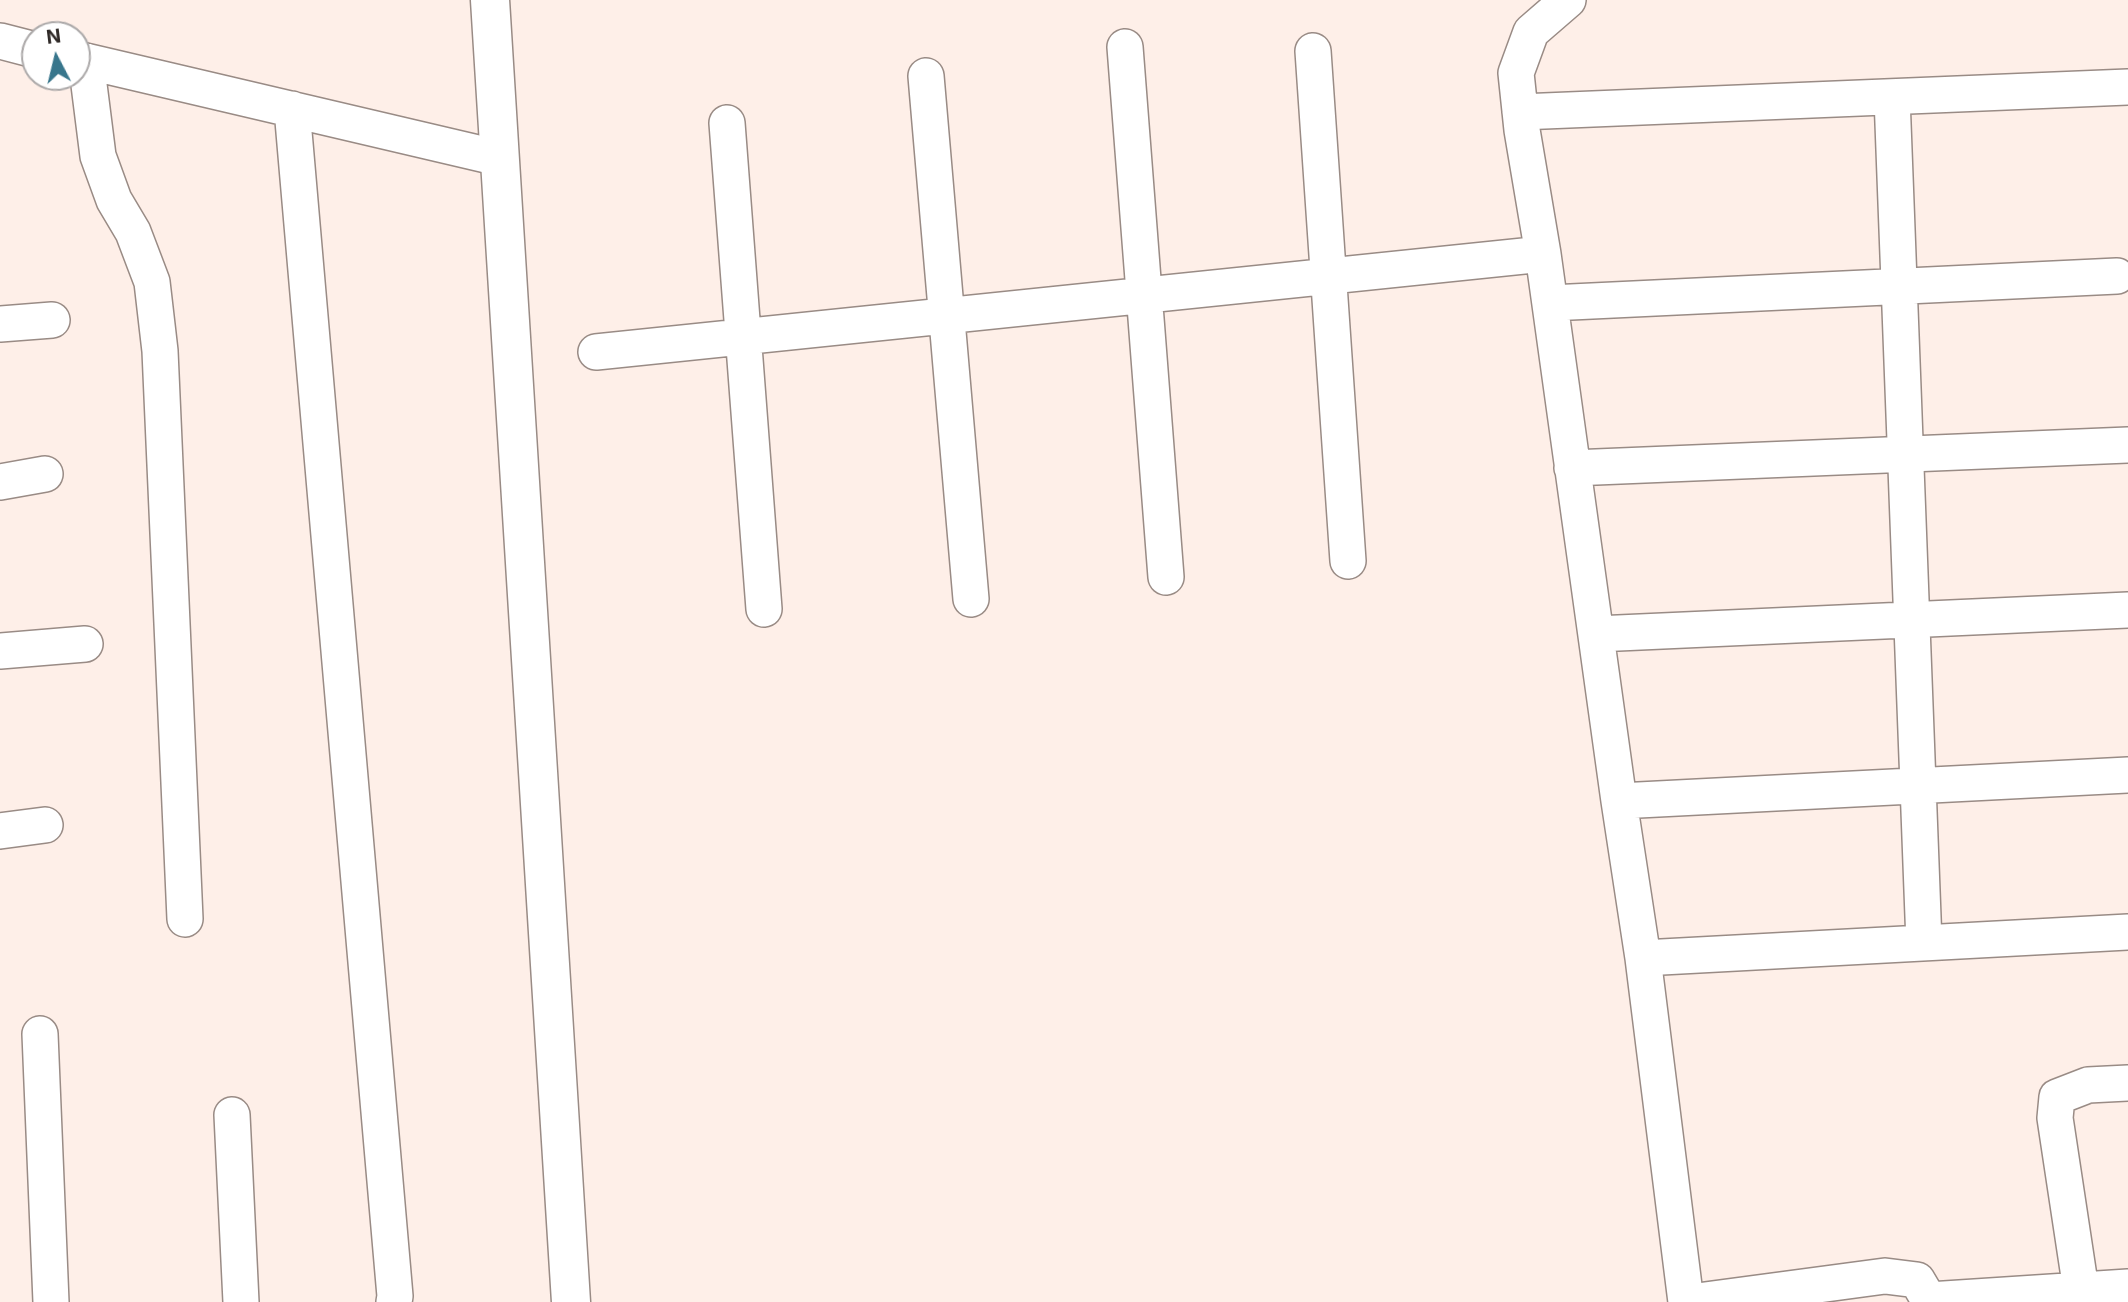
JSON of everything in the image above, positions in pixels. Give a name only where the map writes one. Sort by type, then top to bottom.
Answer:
[{"type":"street","points":[[490,0],[571,1302]]},
{"type":"street","points":[[1568,0],[1531,32],[1516,73],[1643,958],[1688,1302],[1885,1276],[1917,1280],[1929,1301],[2128,1287]]},
{"type":"street","points":[[0,41],[21,46]]},
{"type":"street","points":[[1125,47],[1166,577]]},
{"type":"street","points":[[1313,51],[1348,561]]},
{"type":"street","points":[[91,62],[499,158]]},
{"type":"street","points":[[926,76],[971,599]]},
{"type":"street","points":[[1520,113],[2128,87]]},
{"type":"street","points":[[87,91],[98,156],[114,200],[133,232],[152,282],[160,351],[185,919]]},
{"type":"street","points":[[1892,97],[1924,943]]},
{"type":"street","points":[[292,109],[394,1302]]},
{"type":"street","points":[[727,122],[764,609]]},
{"type":"street","points":[[596,352],[1544,254]]},
{"type":"street","points":[[1550,303],[2117,276]]},
{"type":"street","points":[[0,324],[52,320]]},
{"type":"street","points":[[1572,468],[2128,445]]},
{"type":"street","points":[[0,482],[45,474]]},
{"type":"street","points":[[1595,634],[2128,610]]},
{"type":"street","points":[[0,651],[85,644]]},
{"type":"street","points":[[1619,802],[2128,775]]},
{"type":"street","points":[[0,831],[45,825]]},
{"type":"street","points":[[1643,958],[2128,932]]},
{"type":"street","points":[[40,1034],[51,1302]]},
{"type":"street","points":[[2081,1290],[2055,1118],[2057,1097],[2088,1085],[2128,1083]]},
{"type":"street","points":[[232,1115],[241,1302]]}]
